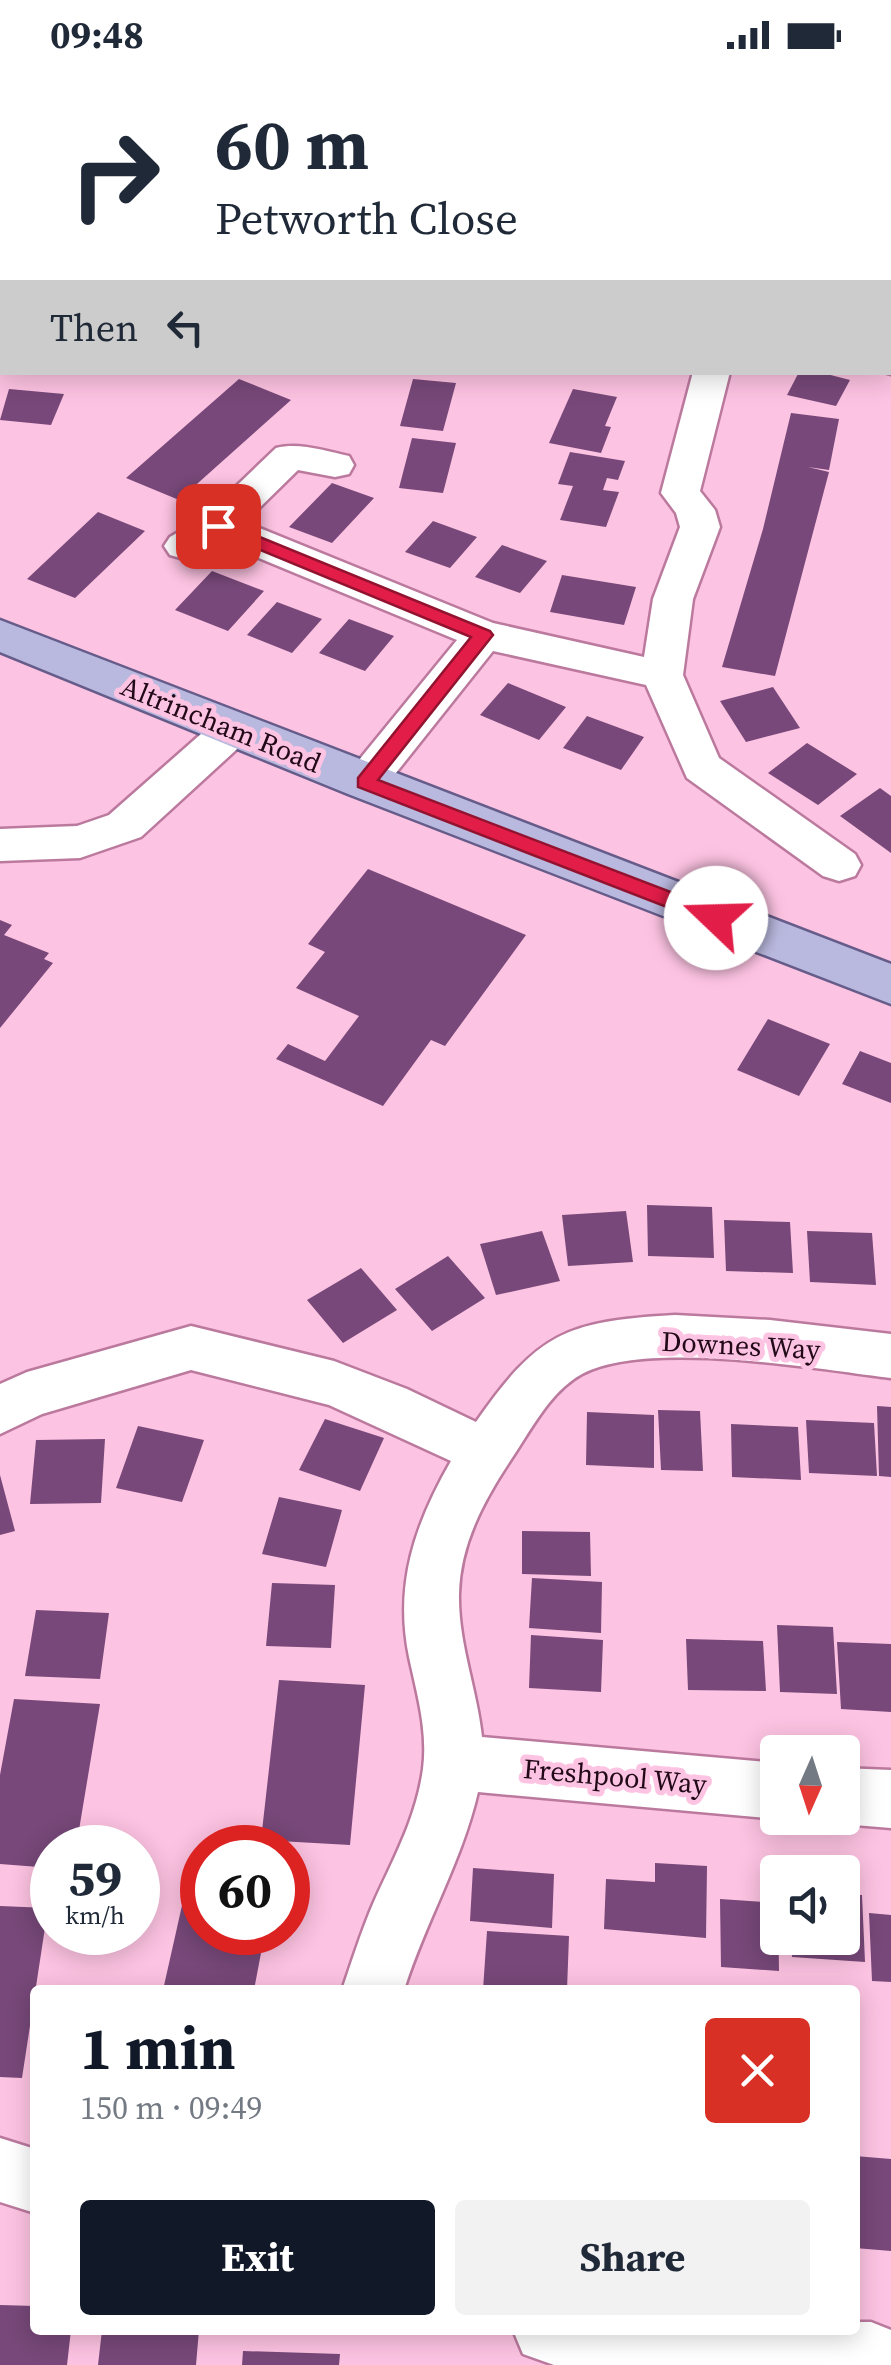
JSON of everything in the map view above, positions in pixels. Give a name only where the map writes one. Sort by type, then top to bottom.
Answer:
[{"type":"main road","name":"Altrincham Road","points":[[0,635],[365,782],[891,985]]},
{"type":"street","points":[[711,375],[680,493],[695,510],[700,527],[673,599],[662,675],[702,767],[840,865]]},
{"type":"street","points":[[184,546],[218,526],[292,448],[336,464]]},
{"type":"street","points":[[218,526],[483,635],[662,675]]},
{"type":"street","points":[[365,782],[483,635]]},
{"type":"street","points":[[0,845],[80,842],[125,826],[233,729]]},
{"type":"street","name":"Downes Way","points":[[376,1985],[393,1929],[442,1825],[453,1762],[453,1710],[432,1633],[431,1590],[438,1549],[453,1508],[537,1378],[565,1357],[599,1345],[660,1338],[726,1338],[891,1356]]},
{"type":"street","points":[[0,1411],[26,1395],[191,1348],[334,1384],[486,1452]]},
{"type":"street","name":"Freshpool Way","points":[[453,1762],[760,1789]]},
{"type":"street","points":[[860,1797],[891,1799]]},
{"type":"street","points":[[0,2170],[30,2179]]},
{"type":"street","points":[[573,2335],[640,2348],[871,2356],[891,2365]]},
{"type":"building","points":[[797,375],[831,375],[850,380],[836,406],[787,395]]},
{"type":"building","points":[[239,379],[291,400],[179,500],[126,478]]},
{"type":"building","points":[[413,379],[456,383],[443,431],[400,426]]},
{"type":"building","points":[[9,389],[64,394],[51,425],[0,420]]},
{"type":"building","points":[[573,389],[617,397],[605,426],[611,427],[601,453],[549,443]]},
{"type":"building","points":[[791,413],[839,419],[829,470],[808,467],[829,472],[775,676],[722,667],[763,529]]},
{"type":"building","points":[[412,438],[456,443],[443,493],[399,488]]},
{"type":"building","points":[[570,452],[625,461],[618,480],[607,478],[603,490],[619,492],[606,527],[560,520],[573,486],[558,484]]},
{"type":"building","points":[[332,483],[374,498],[332,543],[289,527]]},
{"type":"building","points":[[98,512],[145,531],[75,598],[27,579]]},
{"type":"building","points":[[433,521],[477,537],[450,568],[405,552]]},
{"type":"building","points":[[502,545],[547,561],[520,593],[475,577]]},
{"type":"building","points":[[212,571],[264,591],[228,631],[175,610]]},
{"type":"building","points":[[562,575],[636,587],[624,625],[550,612]]},
{"type":"building","points":[[277,602],[322,619],[292,653],[247,635]]},
{"type":"building","points":[[349,619],[394,636],[365,671],[319,653]]},
{"type":"building","points":[[508,683],[566,707],[539,740],[480,715]]},
{"type":"building","points":[[773,687],[800,728],[746,742],[720,701]]},
{"type":"building","points":[[587,716],[644,737],[621,770],[563,748]]},
{"type":"building","points":[[807,743],[857,774],[818,805],[768,773]]},
{"type":"building","points":[[880,788],[891,796],[891,853],[840,816]]},
{"type":"building","points":[[368,869],[526,935],[445,1046],[431,1040],[383,1106],[276,1059],[288,1044],[325,1061],[359,1016],[296,988],[325,952],[308,944]]},
{"type":"building","points":[[0,920],[12,925],[4,935],[49,953],[44,959],[53,963],[0,1028]]},
{"type":"building","points":[[768,1019],[830,1044],[799,1096],[737,1070]]},
{"type":"building","points":[[860,1051],[891,1063],[891,1103],[842,1084]]},
{"type":"building","points":[[647,1205],[712,1207],[714,1258],[648,1256]]},
{"type":"building","points":[[626,1211],[633,1262],[568,1266],[562,1215]]},
{"type":"building","points":[[724,1220],[790,1222],[793,1273],[726,1271]]},
{"type":"building","points":[[542,1231],[560,1281],[496,1295],[480,1244]]},
{"type":"building","points":[[807,1231],[872,1233],[876,1285],[810,1282]]},
{"type":"building","points":[[448,1256],[485,1298],[432,1331],[395,1289]]},
{"type":"building","points":[[361,1268],[397,1310],[343,1343],[307,1300]]},
{"type":"building","points":[[877,1406],[891,1407],[891,1477],[879,1476]]},
{"type":"building","points":[[658,1410],[700,1411],[703,1471],[661,1470]]},
{"type":"building","points":[[587,1412],[654,1415],[654,1468],[586,1465]]},
{"type":"building","points":[[325,1419],[384,1438],[360,1491],[299,1470]]},
{"type":"building","points":[[806,1420],[874,1423],[877,1476],[809,1473]]},
{"type":"building","points":[[731,1424],[798,1427],[801,1480],[732,1477]]},
{"type":"building","points":[[138,1426],[204,1440],[182,1502],[116,1488]]},
{"type":"building","points":[[105,1439],[101,1503],[30,1504],[36,1440]]},
{"type":"building","points":[[0,1475],[15,1531],[0,1535]]},
{"type":"building","points":[[279,1497],[342,1510],[326,1567],[262,1554]]},
{"type":"building","points":[[522,1531],[590,1532],[591,1576],[522,1574]]},
{"type":"building","points":[[532,1578],[602,1582],[601,1633],[529,1628]]},
{"type":"building","points":[[272,1583],[335,1585],[331,1648],[266,1646]]},
{"type":"building","points":[[36,1610],[109,1613],[100,1679],[25,1676]]},
{"type":"building","points":[[777,1625],[833,1627],[837,1694],[780,1692]]},
{"type":"building","points":[[531,1635],[603,1640],[601,1692],[529,1688]]},
{"type":"building","points":[[686,1639],[763,1641],[766,1691],[688,1690]]},
{"type":"building","points":[[837,1642],[891,1644],[891,1712],[841,1709]]},
{"type":"building","points":[[279,1680],[365,1685],[350,1845],[310,1843],[310,1825],[263,1825]]},
{"type":"building","points":[[14,1699],[100,1704],[80,1825],[30,1825],[30,1866],[0,1864],[0,1775]]},
{"type":"building","points":[[655,1863],[707,1866],[706,1938],[604,1929],[606,1879],[655,1882]]},
{"type":"building","points":[[473,1868],[554,1874],[552,1928],[470,1921]]},
{"type":"building","points":[[862,1895],[865,1962],[792,1957],[860,1955]]},
{"type":"building","points":[[720,1899],[760,1902],[760,1955],[779,1955],[779,1971],[721,1967]]},
{"type":"building","points":[[0,1906],[30,1907],[30,1955],[41,1955],[36,1985],[30,1985],[30,2026],[22,2078],[0,2077]]},
{"type":"building","points":[[869,1913],[891,1915],[891,1982],[872,1981]]},
{"type":"building","points":[[180,1914],[180,1955],[261,1955],[255,1985],[164,1985]]},
{"type":"building","points":[[487,1931],[569,1936],[567,1985],[483,1985]]},
{"type":"building","points":[[860,2156],[891,2159],[891,2251],[860,2248]]},
{"type":"building","points":[[0,2305],[30,2306],[30,2335],[70,2335],[67,2365],[0,2365]]},
{"type":"building","points":[[101,2335],[199,2335],[196,2365],[98,2365]]},
{"type":"building","points":[[243,2351],[340,2354],[339,2365],[242,2365]]},
{"type":"route","points":[[218,526],[483,635],[365,782],[716,918]]}]
